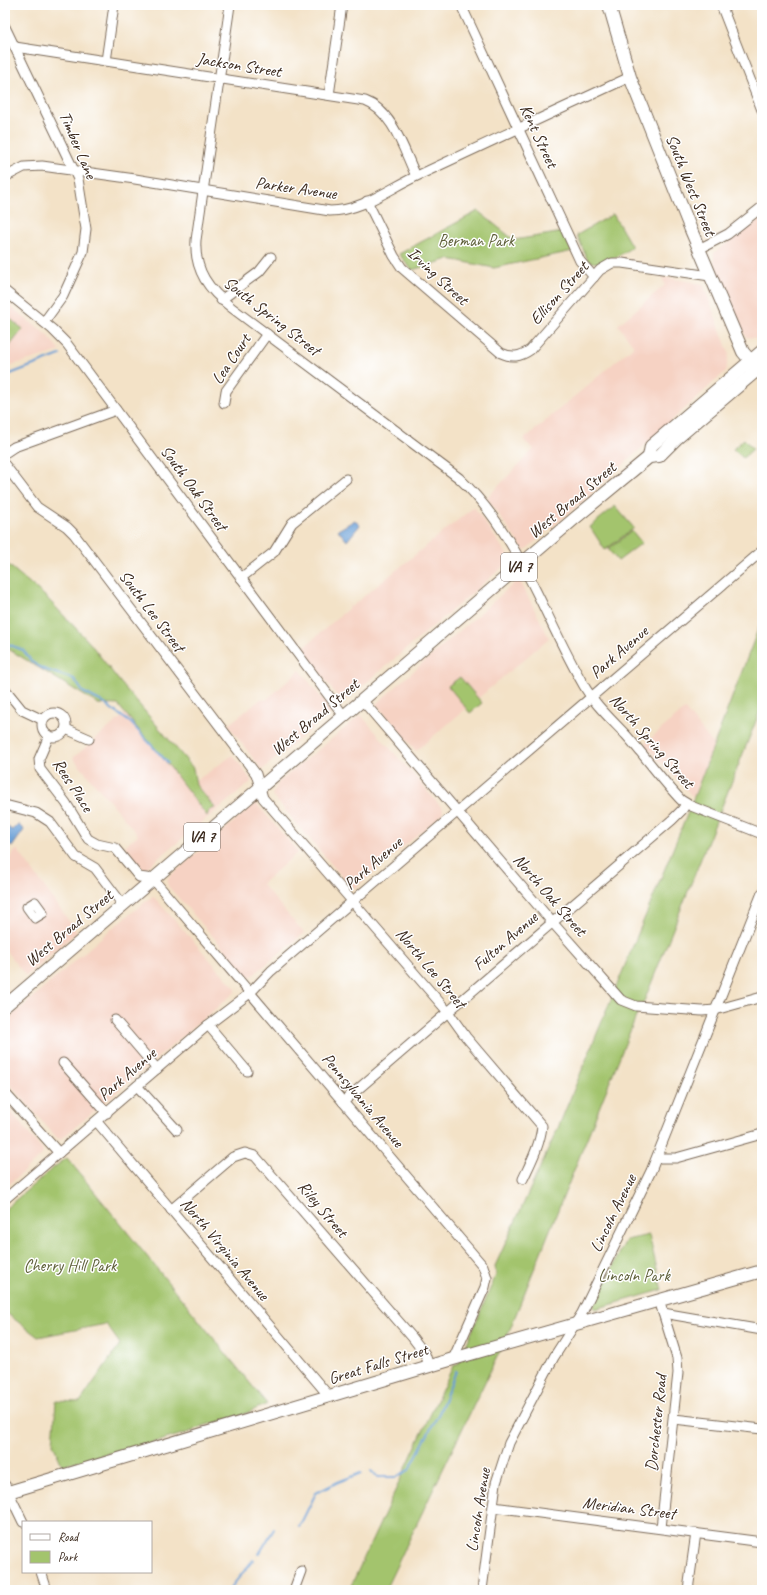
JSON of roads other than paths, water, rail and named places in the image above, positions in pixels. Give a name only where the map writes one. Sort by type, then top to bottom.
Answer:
[{"type":"main road","name":"South West Street","points":[[609,5],[630,76],[698,249],[743,352],[758,368]]},
{"type":"main road","name":"West Broad Street","points":[[5,1006],[649,456],[659,456],[758,368],[762,351]]},
{"type":"main road","name":"Great Falls Street","points":[[6,1490],[453,1359],[762,1271]]},
{"type":"street","points":[[106,61],[114,5]]},
{"type":"street","name":"South Spring Street","points":[[230,5],[218,78],[196,240],[197,258],[203,279],[221,300],[459,478],[480,500],[518,555],[522,564]]},
{"type":"street","points":[[329,96],[342,5]]},
{"type":"street","name":"Kent Street","points":[[461,5],[517,129],[580,261],[594,277]]},
{"type":"street","points":[[721,5],[762,110]]},
{"type":"street","name":"Timber Lane","points":[[5,27],[74,170],[79,184],[86,230],[85,246],[63,296],[44,322]]},
{"type":"street","name":"Jackson Street","points":[[15,48],[365,101],[380,108],[388,118],[416,176]]},
{"type":"street","name":"Parker Avenue","points":[[5,177],[15,171],[33,166],[74,170],[330,211],[350,209],[367,202],[416,176],[630,76]]},
{"type":"street","name":"Irving Street","points":[[367,202],[399,264],[471,328]]},
{"type":"street","points":[[698,249],[728,234],[762,207]]},
{"type":"street","points":[[221,300],[253,276],[272,257]]},
{"type":"street","name":"Ellison Street","points":[[471,328],[501,353],[513,356],[524,354],[530,350],[605,266],[618,263],[710,276]]},
{"type":"street","name":"South Oak Street","points":[[5,291],[44,322],[72,351],[344,716]]},
{"type":"street","name":"Lea Court","points":[[224,403],[226,391],[267,334]]},
{"type":"street","points":[[5,454],[14,447],[116,410]]},
{"type":"street","name":"South Lee Street","points":[[5,465],[37,508],[67,527],[74,534],[256,774],[260,787]]},
{"type":"street","points":[[241,578],[274,552],[284,533],[292,523],[346,479]]},
{"type":"street","name":"Park Avenue","points":[[5,1199],[97,1122],[208,1025],[250,992],[271,971],[354,902],[762,551]]},
{"type":"street","name":"North Spring Street","points":[[522,564],[549,621],[583,686],[678,797],[686,804],[762,834]]},
{"type":"street","points":[[5,689],[22,710],[43,720],[50,713],[58,714],[64,719],[66,729]]},
{"type":"street","name":"North Oak Street","points":[[362,700],[552,922],[623,1002],[636,1006],[702,1012],[715,1010],[762,997]]},
{"type":"street","name":"Rees Place","points":[[43,720],[43,730],[49,736],[39,759],[40,769],[66,803],[88,839],[92,842],[115,848],[139,877],[153,879]]},
{"type":"street","points":[[49,736],[59,736],[66,729]]},
{"type":"street","points":[[66,729],[89,739]]},
{"type":"street","name":"North Lee Street","points":[[260,787],[264,798],[448,1012],[466,1037],[542,1126],[541,1136],[534,1156],[523,1179]]},
{"type":"street","name":"Fulton Avenue","points":[[343,1102],[672,820],[686,804]]},
{"type":"street","points":[[5,806],[36,813],[50,822],[76,857],[95,868],[123,905]]},
{"type":"street","name":"Pennsylvania Avenue","points":[[153,879],[483,1266],[486,1271],[487,1278],[485,1287],[453,1359]]},
{"type":"street","name":"Lincoln Avenue","points":[[482,1590],[497,1480],[511,1438],[554,1357],[576,1324],[657,1158],[762,893]]},
{"type":"street","points":[[115,1020],[157,1069]]},
{"type":"street","points":[[208,1025],[247,1070]]},
{"type":"street","points":[[63,1063],[107,1113]]},
{"type":"street","points":[[137,1086],[177,1130]]},
{"type":"street","points":[[5,1093],[59,1153]]},
{"type":"street","name":"North Virginia Avenue","points":[[97,1122],[329,1396]]},
{"type":"street","points":[[657,1158],[676,1158],[762,1134]]},
{"type":"street","name":"Riley Street","points":[[171,1210],[233,1157],[245,1153],[255,1156],[412,1337],[426,1356],[429,1366]]},
{"type":"street","name":"Dorchester Road","points":[[659,1300],[677,1358],[678,1373],[661,1528]]},
{"type":"street","points":[[663,1313],[762,1330]]},
{"type":"street","points":[[674,1419],[762,1429]]},
{"type":"street","points":[[6,1490],[22,1521]]},
{"type":"street","name":"Meridian Street","points":[[493,1507],[762,1542]]},
{"type":"street","points":[[688,1590],[696,1533]]},
{"type":"street","points":[[294,1590],[301,1570]]},
{"type":"street","points":[[41,1573],[47,1590]]},
{"type":"water","points":[[355,520],[360,525],[347,541],[338,530]]},
{"type":"water","points":[[18,824],[24,830],[12,847],[5,842],[5,825],[12,830]]},
{"type":"waterway","points":[[5,376],[60,355]]},
{"type":"waterway","points":[[5,643],[23,650],[32,662],[43,669],[74,679],[83,692],[102,702],[131,723],[168,763]]},
{"type":"waterway","points":[[371,1471],[378,1477],[396,1477],[409,1470],[439,1413],[456,1371]]},
{"type":"waterway","points":[[299,1527],[316,1493],[361,1473]]},
{"type":"waterway","points":[[259,1554],[274,1529]]},
{"type":"waterway","points":[[229,1590],[253,1560]]},
{"type":"park label","name":"Berman Park","points":[[476,240]]},
{"type":"park label","name":"Cherry Hill Park","points":[[70,1265]]},
{"type":"park label","name":"Lincoln Park","points":[[634,1275]]}]
